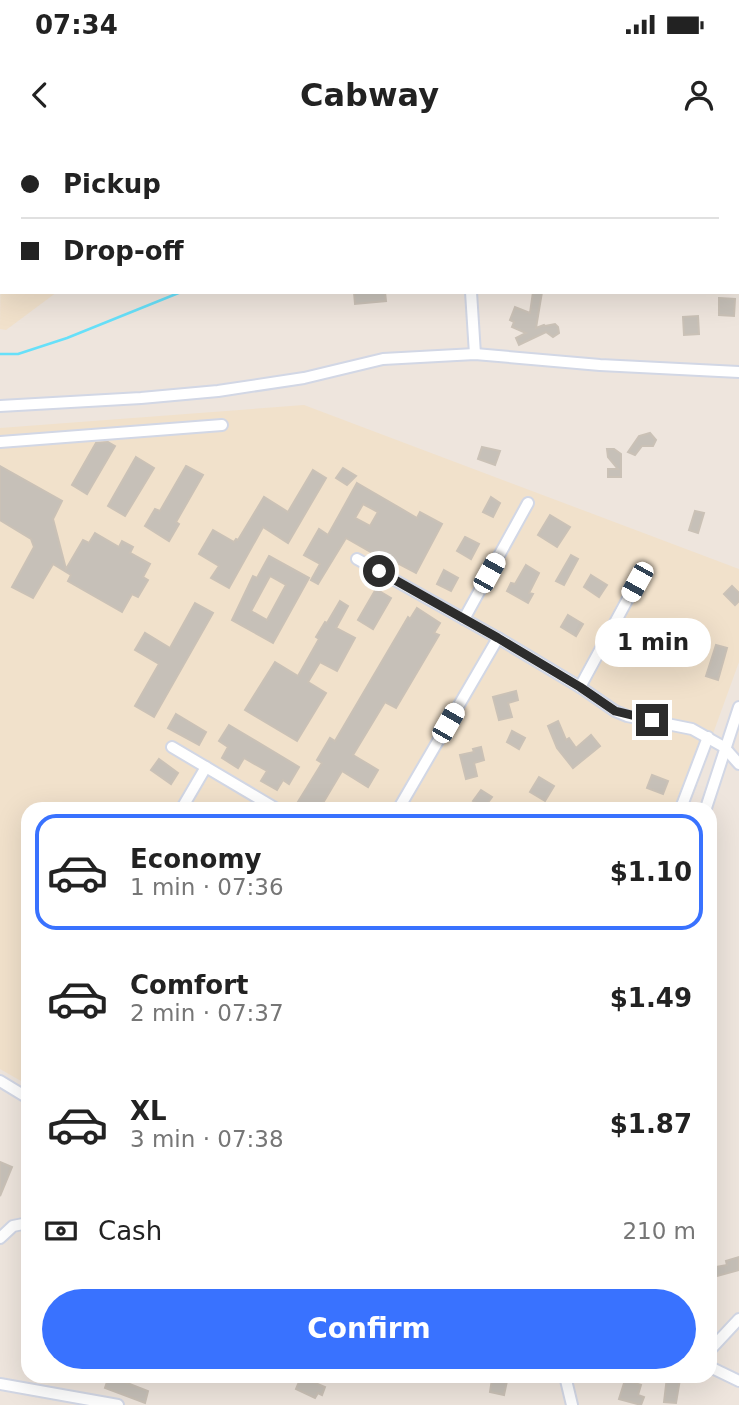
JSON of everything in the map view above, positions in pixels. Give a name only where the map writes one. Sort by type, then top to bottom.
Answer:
[{"type":"street","points":[[471,294],[475,354]]},
{"type":"street","points":[[0,406],[141,398],[230,389],[304,378],[383,359],[475,354],[600,365],[739,372]]},
{"type":"street","points":[[0,442],[222,425]]},
{"type":"street","points":[[464,619],[528,503]]},
{"type":"street","points":[[357,559],[498,638],[615,711],[627,716],[688,727],[724,747],[739,764]]},
{"type":"street","points":[[580,687],[637,582]]},
{"type":"street","points":[[402,802],[498,638]]},
{"type":"street","points":[[708,802],[739,707]]},
{"type":"street","points":[[683,802],[708,737]]},
{"type":"street","points":[[172,747],[265,802]]},
{"type":"street","points":[[186,802],[206,767]]},
{"type":"street","points":[[0,1081],[21,1094]]},
{"type":"street","points":[[0,1238],[13,1226],[21,1224]]},
{"type":"street","points":[[717,1343],[739,1319]]},
{"type":"street","points":[[717,1370],[739,1381]]},
{"type":"street","points":[[567,1383],[572,1405]]},
{"type":"street","points":[[0,1384],[118,1405]]},
{"type":"shaded area","points":[[0,294],[54,294],[6,330],[0,329]]},
{"type":"shaded area","points":[[304,405],[739,569],[739,662],[688,802],[21,802],[21,1081],[0,1069],[0,428]]},
{"type":"building","points":[[354,294],[385,294],[386,301],[355,304]]},
{"type":"building","points":[[533,294],[542,294],[536,328],[555,324],[559,333],[553,337],[546,332],[519,345],[516,338],[526,333],[512,327],[514,322],[510,320],[515,307],[530,313]]},
{"type":"building","points":[[719,298],[735,299],[734,316],[719,315]]},
{"type":"building","points":[[698,316],[699,334],[684,335],[683,317]]},
{"type":"building","points":[[650,433],[656,440],[653,446],[642,446],[635,455],[628,452],[639,436]]},
{"type":"building","points":[[108,442],[115,446],[87,494],[72,485],[96,443]]},
{"type":"building","points":[[482,447],[500,451],[495,465],[478,459]]},
{"type":"building","points":[[607,449],[614,449],[621,454],[621,477],[608,477],[608,469],[618,469],[608,457]]},
{"type":"building","points":[[136,457],[154,468],[125,516],[108,506]]},
{"type":"building","points":[[0,466],[62,501],[53,519],[66,569],[83,540],[89,543],[95,533],[119,547],[122,541],[133,547],[130,553],[150,564],[143,577],[148,580],[138,597],[132,594],[122,612],[68,581],[71,575],[53,564],[33,598],[12,587],[34,547],[31,539],[0,520]]},
{"type":"building","points":[[186,466],[203,475],[176,522],[179,524],[169,541],[145,526],[155,509],[160,511]]},
{"type":"building","points":[[343,468],[356,476],[347,485],[336,478]]},
{"type":"building","points":[[313,470],[326,478],[288,543],[263,527],[229,588],[211,578],[219,566],[199,554],[213,530],[234,542],[238,540],[264,497],[288,512]]},
{"type":"building","points":[[357,483],[417,518],[420,512],[442,524],[416,573],[384,556],[383,559],[346,538],[318,584],[311,580],[320,564],[304,555],[319,529],[328,535]],"holes":[[[363,504],[378,512],[370,526],[355,518]]]},
{"type":"building","points":[[491,497],[500,503],[493,517],[483,512]]},
{"type":"building","points":[[695,511],[704,513],[698,533],[689,530]]},
{"type":"building","points":[[550,515],[570,527],[557,547],[538,535]]},
{"type":"building","points":[[465,537],[479,544],[471,559],[457,551]]},
{"type":"building","points":[[571,555],[578,559],[564,585],[556,581]]},
{"type":"building","points":[[269,556],[309,578],[273,643],[232,620],[253,576],[257,578]],"holes":[[[270,576],[286,585],[267,620],[251,611]]]},
{"type":"building","points":[[526,565],[539,573],[529,593],[533,594],[528,603],[507,591],[511,583],[515,584]]},
{"type":"building","points":[[444,570],[458,578],[451,591],[437,584]]},
{"type":"building","points":[[591,575],[607,585],[599,597],[584,587]]},
{"type":"building","points":[[732,586],[739,593],[739,601],[735,605],[724,594]]},
{"type":"building","points":[[376,589],[391,598],[373,629],[358,620]]},
{"type":"building","points":[[340,601],[348,606],[336,628],[355,638],[337,671],[320,662],[308,682],[326,693],[297,741],[245,710],[275,662],[298,676],[319,639],[316,637]]},
{"type":"building","points":[[195,603],[213,613],[154,717],[135,706],[159,664],[135,650],[145,633],[170,648]]},
{"type":"building","points":[[417,608],[440,623],[434,633],[439,635],[396,708],[385,702],[353,755],[378,770],[368,787],[342,771],[324,802],[298,802],[322,763],[317,760],[330,738],[335,741],[408,617],[410,619]]},
{"type":"building","points":[[568,615],[583,624],[576,636],[561,627]]},
{"type":"building","points":[[716,645],[727,648],[718,680],[706,676]]},
{"type":"building","points":[[516,691],[518,700],[508,703],[512,717],[499,720],[493,697]]},
{"type":"building","points":[[176,714],[206,732],[199,745],[168,728]]},
{"type":"building","points":[[558,721],[566,740],[569,738],[576,748],[591,735],[600,746],[573,768],[557,748],[548,726]]},
{"type":"building","points":[[229,725],[299,767],[289,784],[283,780],[277,790],[261,781],[267,771],[244,758],[238,768],[222,758],[228,747],[219,741]]},
{"type":"building","points":[[512,731],[525,738],[519,749],[507,742]]},
{"type":"building","points":[[481,747],[484,760],[474,763],[477,776],[466,779],[460,755],[474,752],[473,749]]},
{"type":"building","points":[[159,759],[178,773],[171,784],[151,770]]},
{"type":"building","points":[[652,775],[668,781],[663,794],[647,788]]},
{"type":"building","points":[[539,777],[554,786],[545,801],[530,792]]},
{"type":"building","points":[[481,790],[492,797],[488,802],[473,801]]},
{"type":"building","points":[[0,1162],[12,1167],[0,1196]]},
{"type":"building","points":[[739,1257],[739,1270],[717,1276],[717,1267],[727,1265],[726,1261]]},
{"type":"building","points":[[107,1383],[127,1383],[148,1391],[145,1403],[105,1388]]},
{"type":"building","points":[[298,1383],[315,1383],[325,1387],[322,1395],[318,1393],[315,1398],[296,1389]]},
{"type":"building","points":[[491,1383],[507,1383],[504,1395],[490,1392]]},
{"type":"building","points":[[624,1383],[641,1385],[638,1395],[644,1397],[641,1405],[619,1399]]},
{"type":"building","points":[[666,1383],[679,1383],[676,1403],[664,1402]]},
{"type":"waterway","points":[[0,354],[18,354],[67,338],[176,294]]},
{"type":"route","points":[[379,571],[498,638],[615,711],[652,720]]}]
